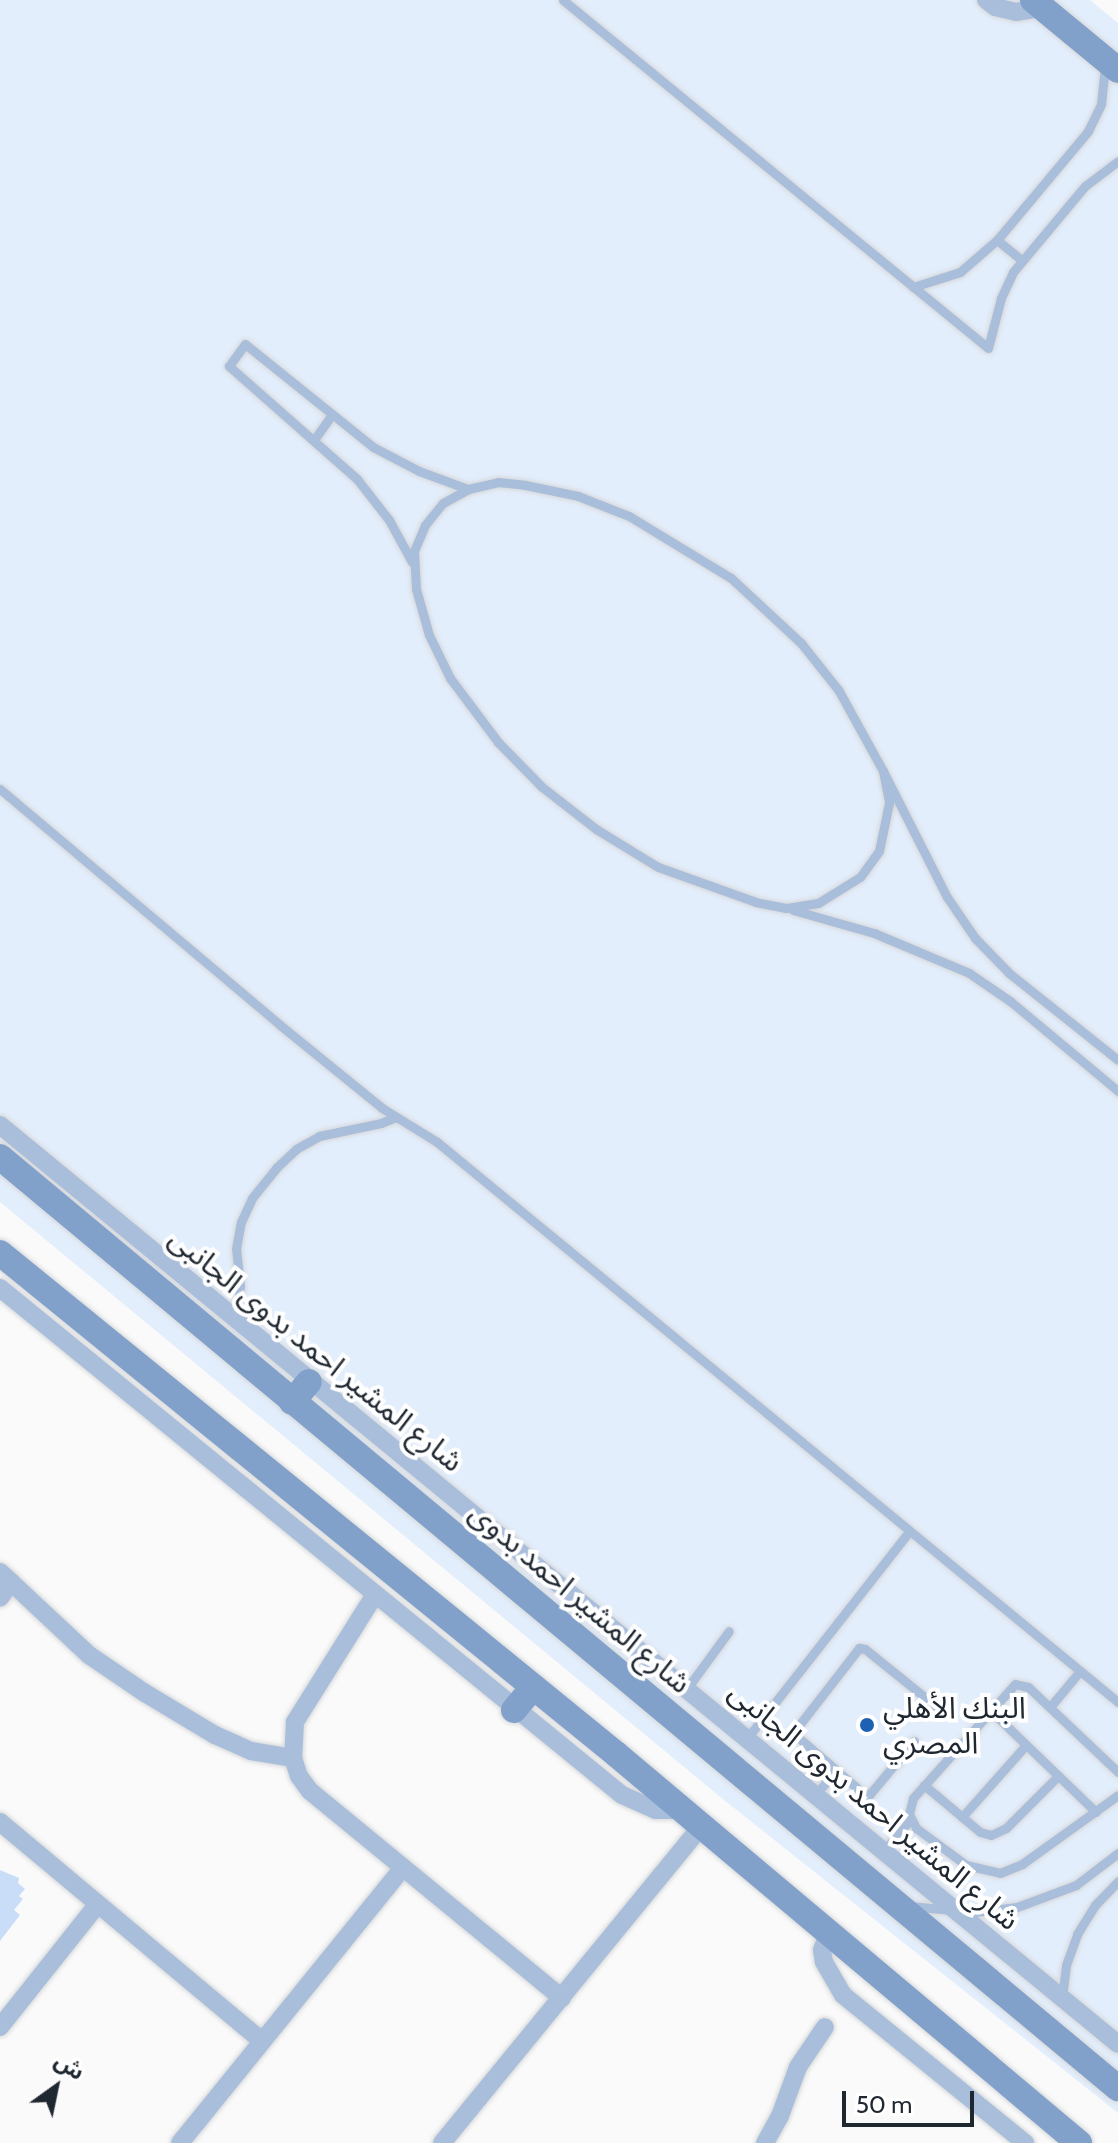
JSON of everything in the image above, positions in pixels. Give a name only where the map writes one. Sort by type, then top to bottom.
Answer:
[{"type":"street","points":[[986,0],[995,7],[1016,12],[1037,4],[1112,65]]},
{"type":"street","name":"شارع المشير احمد بدوى الجانبى","points":[[0,1125],[236,1322],[301,1392],[688,1687],[882,1853],[1118,2044]]},
{"type":"street","name":"شارع المشير احمد بدوى","points":[[0,1157],[301,1392],[895,1905],[1118,2088]]},
{"type":"street","points":[[0,1253],[533,1687],[1079,2143]]},
{"type":"street","points":[[0,1288],[514,1710],[633,1802],[691,1818]]},
{"type":"street","points":[[0,1598],[6,1577],[89,1655],[145,1693],[215,1735],[251,1751],[293,1758]]},
{"type":"street","points":[[374,1596],[295,1722],[293,1758],[310,1791],[562,1998]]},
{"type":"street","points":[[514,1710],[533,1687]]},
{"type":"street","points":[[446,2141],[562,1998],[691,1818]]},
{"type":"street","points":[[0,1822],[262,2041]]},
{"type":"street","points":[[180,2143],[403,1868]]},
{"type":"street","points":[[0,2027],[98,1904]]},
{"type":"street","points":[[828,1933],[822,1950],[824,1962],[843,1995],[1025,2143]]},
{"type":"street","points":[[765,2143],[780,2116],[793,2075],[825,2027]]},
{"type":"lane","points":[[563,0],[988,348],[1001,298],[1022,260],[1085,186],[1118,161]]},
{"type":"lane","points":[[913,287],[960,272],[997,240],[1088,131],[1101,104],[1112,65]]},
{"type":"lane","points":[[997,240],[1022,260]]},
{"type":"lane","points":[[468,489],[396,460],[331,416],[245,344],[229,366],[314,440],[374,499],[413,565],[429,635],[450,678],[498,742],[542,787],[596,829],[658,867],[723,893],[874,933],[958,967],[1010,1001],[1118,1091]]},
{"type":"lane","points":[[314,440],[331,416]]},
{"type":"lane","points":[[413,565],[418,538],[433,513],[468,489],[498,482],[578,496],[629,516],[704,560],[756,599],[801,643],[839,691],[947,897],[975,938],[1009,973],[1118,1060]]},
{"type":"lane","points":[[786,908],[833,896],[870,865],[888,820],[889,803],[883,771]]},
{"type":"lane","points":[[0,789],[280,1025],[396,1117],[437,1142],[1118,1702]]},
{"type":"lane","points":[[236,1322],[240,1298],[238,1235],[246,1210],[268,1177],[286,1157],[307,1142],[396,1117]]},
{"type":"lane","points":[[748,1737],[909,1532]]},
{"type":"lane","points":[[688,1687],[729,1631]]},
{"type":"lane","points":[[914,1741],[869,1795],[859,1792],[793,1733],[859,1648],[865,1649],[943,1712]]},
{"type":"lane","points":[[1050,1707],[1080,1671]]},
{"type":"lane","points":[[882,1853],[910,1820],[910,1803],[1010,1686],[1019,1684],[1028,1687],[1116,1766]]},
{"type":"lane","points":[[990,1710],[1096,1812]]},
{"type":"lane","points":[[962,1817],[1026,1745]]},
{"type":"lane","points":[[816,1794],[835,1771]]},
{"type":"lane","points":[[924,1785],[985,1834],[1002,1832],[1058,1776]]},
{"type":"lane","points":[[910,1820],[966,1865],[1000,1873],[1022,1864],[1118,1796]]},
{"type":"lane","points":[[895,1905],[954,1911],[996,1911],[1038,1902],[1076,1885],[1118,1853]]},
{"type":"lane","points":[[1062,1998],[1066,1965],[1077,1934],[1095,1905],[1118,1881]]},
{"type":"shaded area","points":[[0,0],[1090,0],[1118,23],[1118,2113],[724,1800],[0,1202]]},
{"type":"building","points":[[0,1870],[19,1878],[18,1883],[25,1889],[19,1896],[23,1899],[14,1910],[20,1915],[0,1941]]},
{"type":"place","name":"البنك الأهلي المصري","points":[[867,1725]]}]
